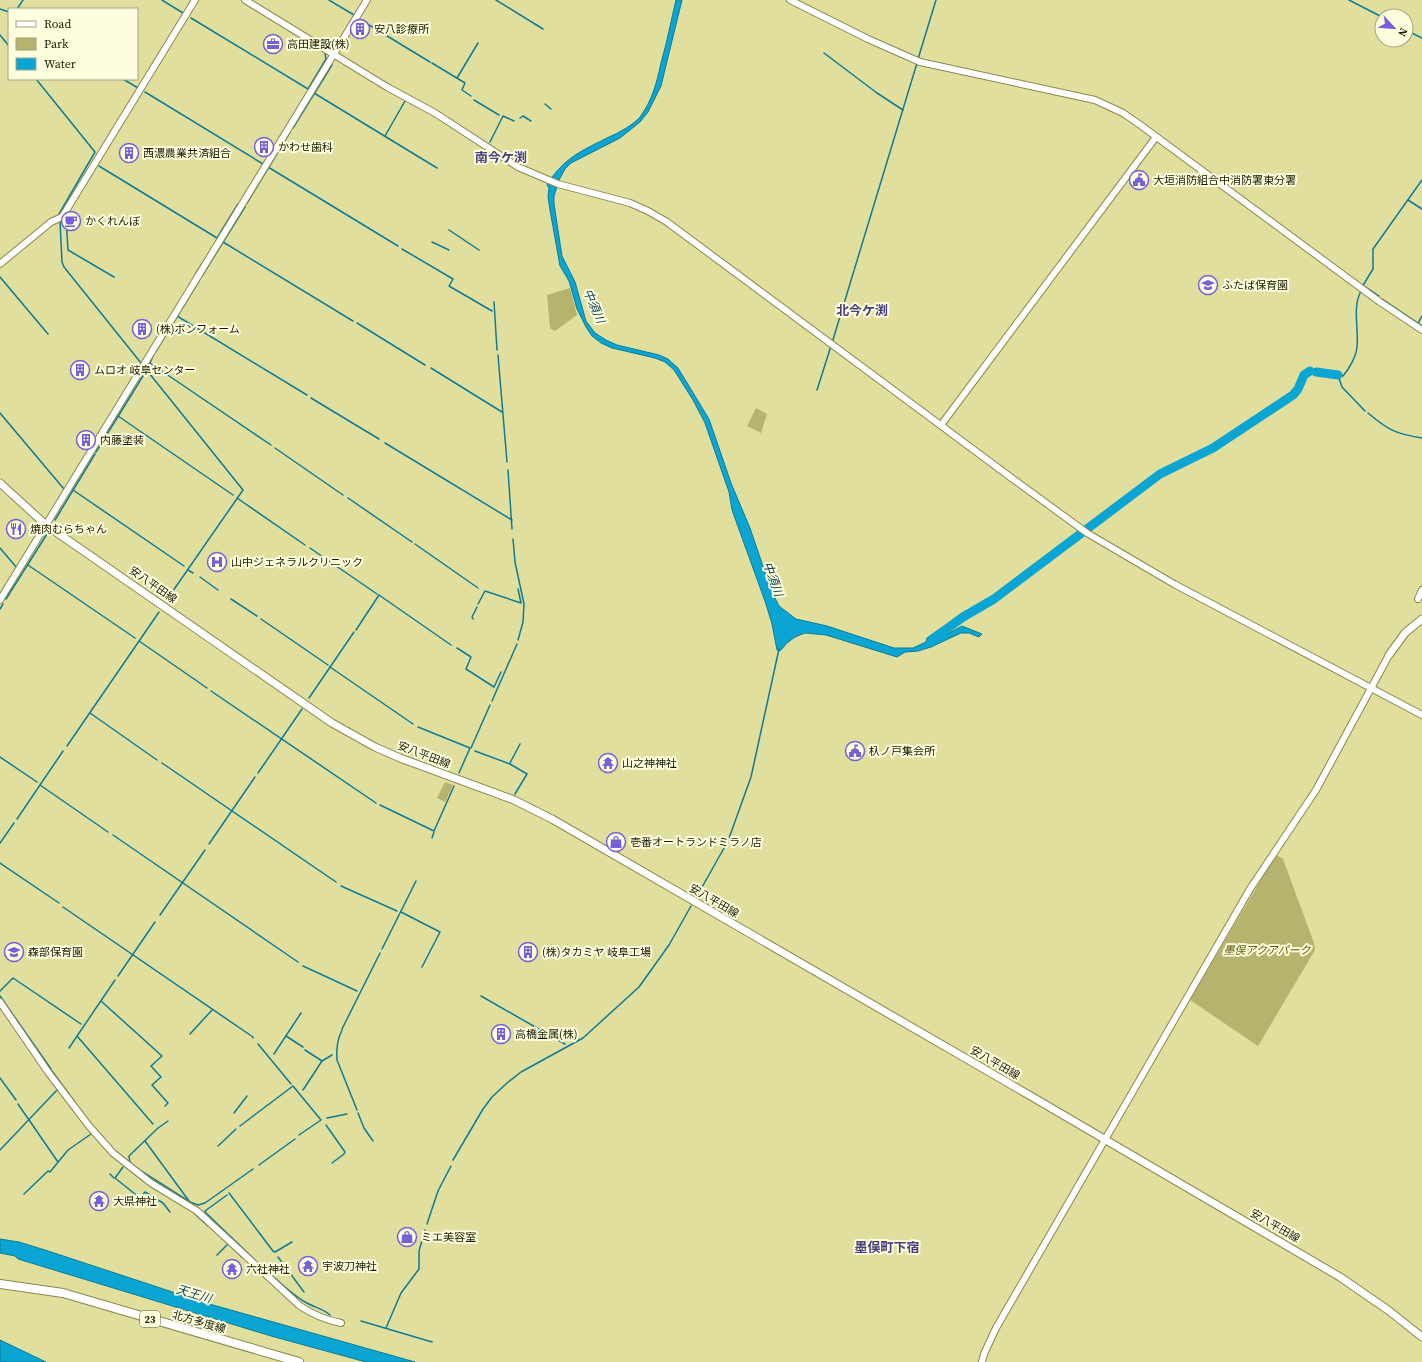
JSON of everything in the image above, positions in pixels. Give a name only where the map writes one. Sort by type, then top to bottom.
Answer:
[{"type":"main road","name":"安八平田線","points":[[0,483],[46,525],[332,723],[400,758],[514,800],[552,820],[1106,1140],[1355,1286],[1422,1337]]},
{"type":"main road","points":[[1388,655],[1405,633],[1422,619]]},
{"type":"main road","name":"北方多度線","points":[[0,1284],[63,1294],[299,1362]]},
{"type":"street","points":[[0,264],[51,222],[59,218],[195,0]]},
{"type":"street","points":[[245,0],[387,86],[435,113],[518,167],[558,184],[630,203],[667,222],[1085,531],[1174,584],[1422,715]]},
{"type":"street","points":[[0,600],[367,0]]},
{"type":"street","points":[[790,0],[868,39],[920,62],[1101,102],[1123,113],[1380,302],[1422,330]]},
{"type":"street","points":[[941,425],[1156,137]]},
{"type":"street","points":[[1418,599],[1422,590]]},
{"type":"street","points":[[982,1362],[996,1328],[1262,871],[1316,790],[1388,655]]},
{"type":"street","points":[[0,1002],[49,1073],[89,1126],[113,1153],[151,1183],[197,1211],[300,1306],[317,1316],[341,1323]]},
{"type":"green space","points":[[570,288],[577,315],[555,331],[550,328],[547,295]]},
{"type":"green space","points":[[756,408],[767,414],[761,433],[747,426]]},
{"type":"green space","points":[[445,782],[453,785],[445,802],[437,798]]},
{"type":"green space","name":"墨俣アクアパーク","points":[[1275,856],[1283,859],[1314,943],[1315,950],[1258,1046],[1190,1000]]},
{"type":"water","points":[[676,0],[682,0],[661,86],[648,112],[640,122],[620,138],[571,163],[565,169],[559,180],[554,196],[562,256],[575,282],[586,321],[595,333],[606,340],[617,345],[659,355],[668,359],[678,368],[709,419],[731,483],[750,528],[771,590],[779,606],[796,619],[827,626],[894,648],[913,648],[926,642],[927,638],[941,628],[946,635],[962,626],[982,634],[979,637],[969,633],[961,633],[931,647],[918,651],[905,652],[897,657],[826,635],[805,633],[795,637],[780,651],[777,650],[766,604],[732,510],[729,492],[705,423],[693,400],[674,370],[665,362],[655,358],[612,348],[601,343],[592,336],[577,309],[569,281],[560,266],[548,197],[549,188],[547,185],[567,161],[591,146],[618,133],[634,123],[640,117],[651,98],[656,84]]},
{"type":"water","name":"天王川","points":[[0,1239],[19,1242],[45,1250],[206,1303],[415,1362],[366,1362],[271,1336],[18,1259],[15,1256],[0,1253]]},
{"type":"water","points":[[0,1340],[46,1362],[0,1362]]},
{"type":"waterway","points":[[18,8],[23,0]]},
{"type":"waterway","points":[[162,0],[183,13]]},
{"type":"waterway","points":[[329,0],[354,15]]},
{"type":"waterway","points":[[496,0],[543,29]]},
{"type":"waterway","points":[[918,59],[936,0]]},
{"type":"waterway","points":[[1349,0],[1374,13]]},
{"type":"waterway","points":[[0,9],[8,12]]},
{"type":"waterway","points":[[191,18],[308,89],[326,59],[325,54]]},
{"type":"waterway","points":[[359,19],[364,22]]},
{"type":"waterway","points":[[369,25],[430,62]]},
{"type":"waterway","points":[[1414,34],[1422,38]]},
{"type":"waterway","points":[[0,35],[8,45]]},
{"type":"waterway","points":[[457,78],[478,43]]},
{"type":"waterway","points":[[824,53],[877,93],[903,110]]},
{"type":"waterway","points":[[432,63],[465,83],[462,90],[471,96]]},
{"type":"waterway","points":[[832,343],[917,63]]},
{"type":"waterway","points":[[293,128],[332,65]]},
{"type":"waterway","points":[[37,80],[95,152],[59,214],[59,217]]},
{"type":"waterway","points":[[125,80],[138,88]]},
{"type":"waterway","points":[[145,92],[263,164]]},
{"type":"waterway","points":[[314,93],[437,168]]},
{"type":"waterway","points":[[474,100],[499,115]]},
{"type":"waterway","points":[[385,136],[405,101]]},
{"type":"waterway","points":[[545,104],[551,109]]},
{"type":"waterway","points":[[490,142],[503,116],[514,121]]},
{"type":"waterway","points":[[520,118],[523,116],[531,121]]},
{"type":"waterway","points":[[247,203],[290,132]]},
{"type":"waterway","points":[[99,166],[217,238],[238,204]]},
{"type":"waterway","points":[[268,167],[398,246]]},
{"type":"waterway","points":[[1362,287],[1373,269],[1373,249],[1422,180]]},
{"type":"waterway","points":[[1408,200],[1422,209]]},
{"type":"waterway","points":[[202,276],[245,207]]},
{"type":"waterway","points":[[70,211],[66,218],[68,250],[114,277]]},
{"type":"waterway","points":[[60,221],[62,262],[64,267],[141,363]]},
{"type":"waterway","points":[[449,230],[479,250]]},
{"type":"waterway","points":[[223,242],[353,321]]},
{"type":"waterway","points":[[432,242],[449,250]]},
{"type":"waterway","points":[[402,249],[453,279],[449,286],[492,311]]},
{"type":"waterway","points":[[196,273],[206,258]]},
{"type":"waterway","points":[[0,277],[48,334]]},
{"type":"waterway","points":[[156,351],[199,281]]},
{"type":"waterway","points":[[1364,286],[1379,296]]},
{"type":"waterway","points":[[1361,291],[1358,298],[1356,311],[1357,340],[1355,355],[1352,363],[1343,376],[1338,375],[1342,387],[1365,411]]},
{"type":"waterway","points":[[1382,299],[1422,326]]},
{"type":"waterway","points":[[494,302],[497,350]]},
{"type":"waterway","points":[[177,316],[307,395]]},
{"type":"waterway","points":[[1418,323],[1422,316]]},
{"type":"waterway","points":[[357,323],[425,365]]},
{"type":"waterway","points":[[817,390],[831,346]]},
{"type":"waterway","points":[[498,355],[507,462]]},
{"type":"waterway","points":[[150,363],[153,356]]},
{"type":"waterway","points":[[149,364],[150,363],[271,445]]},
{"type":"waterway","points":[[145,368],[243,490],[168,598]]},
{"type":"waterway","points":[[431,368],[502,412]]},
{"type":"waterway","points":[[933,639],[963,617],[994,599],[1160,474],[1213,448],[1293,395],[1298,389],[1304,375],[1310,371]]},
{"type":"waterway","points":[[1316,372],[1338,375]]},
{"type":"waterway","points":[[96,452],[143,376]]},
{"type":"waterway","points":[[311,398],[379,439]]},
{"type":"waterway","points":[[0,413],[64,489]]},
{"type":"waterway","points":[[1368,413],[1381,424],[1399,433],[1422,438]]},
{"type":"waterway","points":[[118,416],[233,495]]},
{"type":"waterway","points":[[385,443],[512,520]]},
{"type":"waterway","points":[[275,448],[343,495]]},
{"type":"waterway","points":[[55,520],[95,454]]},
{"type":"waterway","points":[[508,470],[512,529]]},
{"type":"waterway","points":[[73,490],[184,566]]},
{"type":"waterway","points":[[237,498],[305,545]]},
{"type":"waterway","points":[[348,498],[412,542]]},
{"type":"waterway","points":[[6,599],[47,534]]},
{"type":"waterway","points":[[513,539],[515,562],[524,604],[523,622],[518,640]]},
{"type":"waterway","points":[[415,544],[478,588]]},
{"type":"waterway","points":[[0,548],[17,568]]},
{"type":"waterway","points":[[310,548],[377,594]]},
{"type":"waterway","points":[[28,565],[135,638]]},
{"type":"waterway","points":[[188,570],[193,573]]},
{"type":"waterway","points":[[200,577],[218,590]]},
{"type":"waterway","points":[[478,604],[485,591],[521,603],[518,589]]},
{"type":"waterway","points":[[379,595],[451,645]]},
{"type":"waterway","points":[[356,630],[379,595]]},
{"type":"waterway","points":[[231,599],[257,616]]},
{"type":"waterway","points":[[0,609],[3,604]]},
{"type":"waterway","points":[[473,619],[472,617],[477,607]]},
{"type":"waterway","points":[[67,746],[159,612]]},
{"type":"waterway","points":[[261,619],[328,665]]},
{"type":"waterway","points":[[309,698],[354,632]]},
{"type":"waterway","points":[[139,641],[207,688]]},
{"type":"waterway","points":[[492,701],[517,644]]},
{"type":"waterway","points":[[457,648],[471,657],[466,669],[494,687],[501,672]]},
{"type":"waterway","points":[[697,896],[728,841],[751,777],[779,649]]},
{"type":"waterway","points":[[330,667],[413,724]]},
{"type":"waterway","points":[[211,691],[376,803]]},
{"type":"waterway","points":[[471,748],[490,705]]},
{"type":"waterway","points":[[258,773],[302,709]]},
{"type":"waterway","points":[[90,713],[157,760]]},
{"type":"waterway","points":[[418,727],[470,748],[459,773]]},
{"type":"waterway","points":[[510,763],[520,744]]},
{"type":"waterway","points":[[17,819],[63,751]]},
{"type":"waterway","points":[[475,751],[510,764],[527,774],[515,794]]},
{"type":"waterway","points":[[0,757],[37,782]]},
{"type":"waterway","points":[[162,763],[336,882]]},
{"type":"waterway","points":[[209,844],[255,777]]},
{"type":"waterway","points":[[40,785],[108,832]]},
{"type":"waterway","points":[[380,805],[434,831],[454,786]]},
{"type":"waterway","points":[[0,843],[14,823]]},
{"type":"waterway","points":[[432,838],[434,832]]},
{"type":"waterway","points":[[113,835],[298,962]]},
{"type":"waterway","points":[[160,915],[205,850]]},
{"type":"waterway","points":[[0,863],[59,903]]},
{"type":"waterway","points":[[382,949],[416,881]]},
{"type":"waterway","points":[[341,886],[397,911]]},
{"type":"waterway","points":[[453,1160],[483,1109],[492,1097],[507,1083],[521,1072],[583,1038],[639,987],[669,945],[691,906]]},
{"type":"waterway","points":[[63,907],[253,1038]]},
{"type":"waterway","points":[[401,912],[440,932],[422,967]]},
{"type":"waterway","points":[[118,976],[155,922]]},
{"type":"waterway","points":[[342,1029],[380,953]]},
{"type":"waterway","points":[[303,966],[357,991]]},
{"type":"waterway","points":[[0,991],[13,978],[81,1024]]},
{"type":"waterway","points":[[69,1048],[115,980]]},
{"type":"waterway","points":[[0,996],[51,1069]]},
{"type":"waterway","points":[[481,996],[565,1044]]},
{"type":"waterway","points":[[101,1001],[162,1056],[151,1066],[161,1077],[152,1085],[168,1103],[165,1106]]},
{"type":"waterway","points":[[190,1034],[212,1010]]},
{"type":"waterway","points":[[274,1054],[301,1013]]},
{"type":"waterway","points":[[342,1030],[337,1044],[337,1060],[357,1110]]},
{"type":"waterway","points":[[77,1036],[153,1124]]},
{"type":"waterway","points":[[286,1036],[303,1047]]},
{"type":"waterway","points":[[258,1044],[291,1084]]},
{"type":"waterway","points":[[305,1050],[322,1061]]},
{"type":"waterway","points":[[303,1090],[322,1061],[332,1055]]},
{"type":"waterway","points":[[52,1071],[74,1101]]},
{"type":"waterway","points":[[0,1078],[16,1100]]},
{"type":"waterway","points":[[240,1126],[293,1086],[321,1120],[299,1135]]},
{"type":"waterway","points":[[0,1150],[57,1090]]},
{"type":"waterway","points":[[234,1113],[247,1096]]},
{"type":"waterway","points":[[18,1104],[58,1162]]},
{"type":"waterway","points":[[358,1113],[364,1128],[373,1141]]},
{"type":"waterway","points":[[327,1118],[347,1114]]},
{"type":"waterway","points":[[130,1163],[129,1156],[158,1128],[168,1121]]},
{"type":"waterway","points":[[326,1125],[345,1152],[332,1163]]},
{"type":"waterway","points":[[218,1146],[236,1129]]},
{"type":"waterway","points":[[24,1194],[48,1171],[50,1172],[68,1150],[91,1134]]},
{"type":"waterway","points":[[259,1165],[295,1139]]},
{"type":"waterway","points":[[145,1141],[189,1201]]},
{"type":"waterway","points":[[427,1224],[438,1191],[451,1166]]},
{"type":"waterway","points":[[123,1167],[115,1178],[140,1198],[145,1192],[163,1203],[170,1212]]},
{"type":"waterway","points":[[138,1169],[190,1202],[198,1205],[205,1203],[253,1169]]},
{"type":"waterway","points":[[110,1174],[114,1178]]},
{"type":"waterway","points":[[229,1193],[273,1251],[275,1252],[292,1242]]},
{"type":"waterway","points":[[227,1195],[205,1211],[255,1260]]},
{"type":"waterway","points":[[195,1214],[208,1226]]},
{"type":"waterway","points":[[211,1228],[242,1257]]},
{"type":"waterway","points":[[386,1328],[401,1293],[419,1269],[419,1251],[425,1230]]},
{"type":"waterway","points":[[217,1255],[227,1245]]},
{"type":"waterway","points":[[278,1257],[304,1292]]},
{"type":"waterway","points":[[264,1268],[299,1298],[330,1315]]},
{"type":"waterway","points":[[361,1321],[432,1342]]},
{"type":"place","name":"安八診療所","points":[[360,29]]},
{"type":"place","name":"高田建設(株)","points":[[273,44]]},
{"type":"place","name":"かわせ歯科","points":[[264,147]]},
{"type":"place","name":"西濃農業共済組合","points":[[129,153]]},
{"type":"place","name":"大垣消防組合中消防署東分署","points":[[1139,180]]},
{"type":"place","name":"かくれんぼ","points":[[71,221]]},
{"type":"place","name":"ふたば保育園","points":[[1208,285]]},
{"type":"place","name":"(株)ボンフォーム","points":[[142,329]]},
{"type":"place","name":"ムロオ 岐阜センター","points":[[80,370]]},
{"type":"place","name":"内藤塗装","points":[[86,440]]},
{"type":"place","name":"焼肉むらちゃん","points":[[16,529]]},
{"type":"place","name":"山中ジェネラルクリニック","points":[[217,562]]},
{"type":"place","name":"杁ノ戸集会所","points":[[855,751]]},
{"type":"place","name":"山之神神社","points":[[608,763]]},
{"type":"place","name":"壱番オートランドミラノ店","points":[[616,842]]},
{"type":"place","name":"森部保育園","points":[[14,952]]},
{"type":"place","name":"(株)タカミヤ 岐阜工場","points":[[528,952]]},
{"type":"place","name":"高橋金属(株)","points":[[501,1034]]},
{"type":"place","name":"大県神社","points":[[99,1201]]},
{"type":"place","name":"ミエ美容室","points":[[407,1237]]},
{"type":"place","name":"宇波刀神社","points":[[308,1266]]},
{"type":"place","name":"六社神社","points":[[232,1269]]},
{"type":"district","name":"南今ケ渕","points":[[501,157]]},
{"type":"district","name":"北今ケ渕","points":[[862,310]]},
{"type":"district","name":"墨俣町下宿","points":[[887,1247]]},
{"type":"water label","name":"中須川","points":[[594,306]]},
{"type":"water label","name":"中須川","points":[[773,579]]}]
